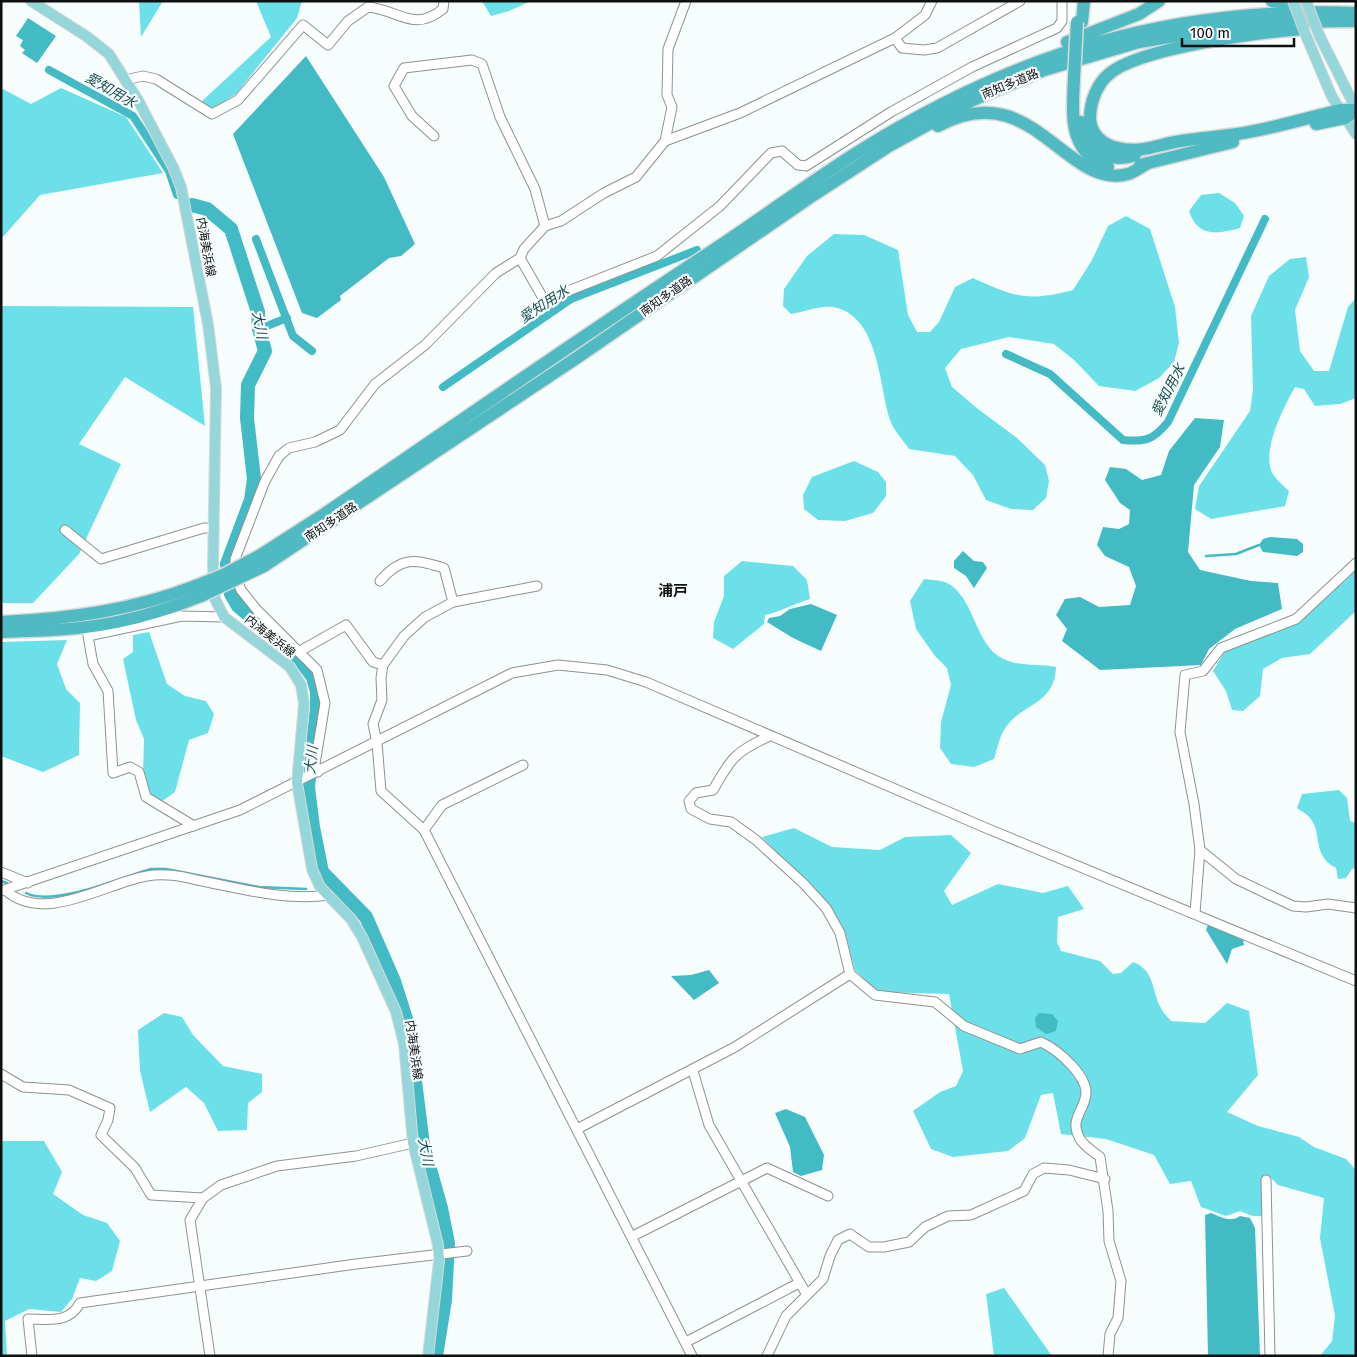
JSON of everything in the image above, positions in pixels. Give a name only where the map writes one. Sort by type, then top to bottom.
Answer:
[{"type":"highway","points":[[1079,1],[1080,22]]},
{"type":"highway","points":[[1084,1],[1080,22],[1076,78],[1078,110],[1086,137],[1092,146],[1109,155],[1120,158],[1147,157]]},
{"type":"highway","points":[[992,80],[998,72],[1139,14],[1159,1]]},
{"type":"highway","points":[[1272,1],[1356,7]]},
{"type":"highway","name":"南知多道路","points":[[261,561],[326,513],[861,150],[927,112],[992,80],[1068,50],[1136,32],[1239,14],[1287,11],[1353,18]]},
{"type":"highway","points":[[1147,157],[1117,148],[1098,137],[1092,130],[1090,107],[1097,90],[1108,74],[1139,59],[1212,41],[1282,30],[1340,27],[1353,18]]},
{"type":"highway","name":"南知多道路","points":[[1,632],[83,627],[115,623],[147,615],[261,561],[578,357],[808,198],[889,146],[973,100],[1044,70],[1138,42],[1236,26],[1353,18]]},
{"type":"highway","points":[[808,198],[819,198],[940,124],[962,116],[1002,115],[1032,126],[1074,159],[1097,171],[1128,174],[1147,157],[1179,141],[1239,134],[1351,111]]},
{"type":"highway","name":"南知多道路","points":[[1,622],[45,620],[113,611],[200,591]]},
{"type":"main road","name":"内海美浜線","points":[[31,1],[86,36],[109,54],[174,169],[187,209],[208,324],[216,388],[214,528],[216,599],[224,617],[290,667],[301,685],[304,704],[300,782],[312,869],[316,881],[351,919],[362,937],[396,1012],[404,1044],[413,1143],[434,1225],[438,1254],[428,1356]]},
{"type":"main road","points":[[1293,1],[1332,97],[1351,111]]},
{"type":"main road","points":[[1306,1],[1351,111],[1356,134]]},
{"type":"street","points":[[125,80],[143,76],[156,79],[212,114],[238,100],[304,25],[328,45],[348,21],[368,7],[384,9],[412,21],[432,17],[443,9],[444,1]]},
{"type":"street","points":[[316,773],[325,703],[316,670],[300,651],[279,634],[257,610],[241,590],[235,575],[235,559],[265,481],[279,456],[289,448],[315,442],[340,430],[375,384],[425,345],[496,272],[520,258],[524,249],[545,226],[561,221],[604,192],[636,177],[665,141],[672,107],[667,95],[668,49],[686,1]]},
{"type":"street","points":[[665,141],[740,113],[895,38],[925,15],[932,1]]},
{"type":"street","points":[[895,38],[902,48],[924,50],[937,48],[1020,1]]},
{"type":"street","points":[[520,258],[547,305],[585,284],[657,256],[720,206],[771,153],[782,151],[798,165],[806,166],[891,112],[972,67],[1057,28],[1062,21],[1062,1]]},
{"type":"street","points":[[434,136],[412,116],[394,86],[404,68],[472,60],[482,64],[500,117],[535,189],[545,226]]},
{"type":"street","points":[[65,530],[101,559],[204,528],[214,528]]},
{"type":"street","points":[[380,581],[389,571],[415,560],[444,568],[453,602]]},
{"type":"street","points":[[1195,913],[1200,850],[1194,804],[1180,732],[1185,675],[1203,671],[1221,648],[1296,619],[1356,563]]},
{"type":"street","points":[[537,586],[453,602],[426,617],[404,636],[383,665],[381,678],[382,700],[372,724],[377,743],[381,791],[424,830],[633,1236],[692,1356]]},
{"type":"street","points":[[194,826],[146,798],[139,772],[130,767],[113,773],[108,691],[93,664],[88,636],[182,616],[224,617]]},
{"type":"street","points":[[300,651],[346,625],[373,662],[383,665]]},
{"type":"street","points":[[3,891],[240,810],[300,782],[512,673],[558,665],[606,670],[631,677],[1356,981]]},
{"type":"street","points":[[770,736],[744,748],[726,766],[713,790],[696,793],[689,800],[691,809],[710,819],[731,822],[756,840],[803,883],[826,908],[840,933],[850,974],[876,995],[934,1002],[964,1026],[1013,1046],[1027,1048],[1041,1042],[1057,1050],[1085,1083],[1086,1099],[1076,1115],[1076,1127],[1080,1140],[1100,1157],[1105,1179],[1109,1241],[1121,1281],[1118,1318],[1110,1334],[1108,1356]]},
{"type":"street","points":[[424,830],[442,805],[523,765]]},
{"type":"street","points":[[1200,850],[1236,879],[1293,906],[1306,907],[1328,904],[1356,908]]},
{"type":"street","points":[[1,872],[28,883]]},
{"type":"street","points":[[3,891],[13,897],[49,905],[146,876],[167,874],[263,894],[329,895]]},
{"type":"street","points":[[577,1129],[693,1071],[743,1042],[850,974]]},
{"type":"street","points":[[693,1071],[709,1125],[807,1295]]},
{"type":"street","points":[[1,1074],[23,1087],[69,1090],[110,1108],[108,1120],[101,1135],[135,1168],[151,1194],[203,1198]]},
{"type":"street","points":[[210,1356],[190,1220],[203,1198],[221,1185],[278,1166],[356,1156],[413,1143]]},
{"type":"street","points":[[633,1236],[768,1168],[828,1196]]},
{"type":"street","points":[[767,1356],[786,1316],[823,1279],[830,1256],[838,1240],[850,1234],[869,1246],[884,1247],[909,1242],[926,1227],[948,1216],[971,1215],[1024,1191],[1033,1174],[1044,1168],[1069,1170],[1105,1179]]},
{"type":"street","points":[[1266,1180],[1270,1356]]},
{"type":"street","points":[[32,1356],[28,1320],[66,1318],[75,1313],[80,1303],[467,1251]]},
{"type":"street","points":[[686,1342],[799,1283]]},
{"type":"shaded area","points":[[139,1],[163,1],[141,37]]},
{"type":"shaded area","points":[[256,1],[302,1],[297,18],[236,94],[213,109],[202,101],[271,37]]},
{"type":"shaded area","points":[[482,1],[531,1],[509,11],[491,16]]},
{"type":"shaded area","points":[[28,18],[56,36],[37,63],[22,53],[25,50],[20,46],[23,40],[16,36]]},
{"type":"shaded area","points":[[306,56],[384,177],[415,244],[401,256],[389,258],[340,296],[341,300],[317,318],[302,313],[233,134]]},
{"type":"shaded area","points":[[1,88],[31,104],[61,88],[126,117],[163,173],[40,195],[1,239]]},
{"type":"shaded area","points":[[1219,193],[1235,203],[1244,216],[1240,228],[1224,232],[1210,232],[1203,230],[1193,220],[1189,211],[1201,195]]},
{"type":"shaded area","points":[[1126,216],[1150,229],[1175,307],[1179,343],[1174,362],[1159,378],[1135,391],[1099,386],[1074,360],[1054,344],[1009,337],[961,349],[945,368],[952,387],[1017,438],[1045,465],[1049,481],[1046,498],[1033,510],[1011,509],[986,500],[973,475],[955,456],[909,449],[896,432],[890,420],[875,353],[868,337],[860,323],[848,313],[828,307],[791,314],[783,306],[784,289],[807,256],[834,234],[864,235],[898,250],[908,315],[917,332],[930,332],[939,322],[955,287],[973,278],[1000,290],[1022,296],[1044,296],[1073,290],[1092,260],[1108,226]]},
{"type":"shaded area","points":[[1306,257],[1309,277],[1295,310],[1300,351],[1314,371],[1329,371],[1348,307],[1356,298],[1356,398],[1340,404],[1315,406],[1304,389],[1295,387],[1276,427],[1269,461],[1272,473],[1289,491],[1285,506],[1211,519],[1195,509],[1199,486],[1250,411],[1253,390],[1251,316],[1269,276],[1290,259]]},
{"type":"shaded area","points":[[1,306],[193,307],[205,426],[125,377],[79,444],[121,464],[79,554],[33,603],[1,603]]},
{"type":"shaded area","points":[[1195,418],[1224,420],[1220,447],[1194,485],[1188,552],[1200,570],[1251,581],[1278,583],[1282,609],[1235,629],[1209,649],[1201,665],[1100,670],[1062,641],[1067,629],[1056,615],[1065,599],[1080,597],[1099,607],[1130,605],[1136,586],[1129,567],[1105,556],[1097,545],[1103,527],[1119,529],[1129,524],[1130,510],[1120,503],[1105,480],[1110,467],[1126,469],[1142,480],[1161,475],[1169,451]]},
{"type":"shaded area","points":[[854,461],[878,472],[886,482],[886,496],[873,513],[845,521],[818,520],[804,509],[803,495],[812,477]]},
{"type":"shaded area","points":[[1270,537],[1297,539],[1303,544],[1303,552],[1297,556],[1263,552],[1259,545],[1263,539]]},
{"type":"shaded area","points":[[963,551],[974,561],[983,562],[987,568],[974,588],[966,576],[954,568],[954,561]]},
{"type":"shaded area","points":[[742,561],[793,566],[807,580],[810,599],[765,615],[764,624],[733,649],[713,638],[714,622],[724,596],[724,576]]},
{"type":"shaded area","points":[[1356,568],[1356,611],[1310,654],[1282,658],[1263,669],[1260,696],[1243,711],[1232,710],[1226,691],[1213,671],[1225,651],[1296,622]]},
{"type":"shaded area","points":[[924,579],[945,582],[955,589],[968,607],[983,639],[997,655],[1011,662],[1056,667],[1050,690],[1036,703],[1019,714],[1004,730],[994,759],[974,767],[951,764],[940,748],[941,722],[951,685],[947,668],[935,656],[916,629],[910,601]]},
{"type":"shaded area","points":[[811,604],[837,615],[821,651],[793,638],[767,622],[769,618],[780,616],[790,609]]},
{"type":"shaded area","points":[[149,632],[167,684],[185,696],[206,701],[214,714],[208,733],[189,740],[175,792],[161,802],[149,794],[143,775],[144,739],[136,720],[123,659],[133,652],[133,635]]},
{"type":"shaded area","points":[[67,640],[57,664],[66,689],[80,703],[79,755],[43,772],[1,756],[1,642]]},
{"type":"shaded area","points":[[1339,790],[1347,798],[1350,821],[1356,823],[1356,868],[1352,869],[1346,878],[1338,879],[1336,868],[1323,857],[1314,824],[1309,817],[1297,808],[1302,794]]},
{"type":"shaded area","points":[[794,828],[832,847],[880,850],[905,837],[951,835],[971,853],[944,891],[952,905],[998,884],[1043,893],[1068,886],[1084,909],[1058,917],[1057,942],[1061,951],[1100,961],[1113,974],[1121,973],[1133,962],[1140,966],[1149,976],[1158,1002],[1163,1012],[1171,1021],[1205,1023],[1227,1003],[1249,1011],[1258,1075],[1227,1112],[1258,1126],[1299,1137],[1314,1147],[1346,1159],[1356,1170],[1356,1356],[1320,1356],[1332,1341],[1335,1316],[1320,1238],[1324,1198],[1278,1185],[1268,1175],[1262,1178],[1262,1216],[1253,1216],[1240,1211],[1226,1216],[1201,1207],[1191,1181],[1170,1184],[1154,1155],[1106,1139],[1061,1134],[1053,1093],[1041,1095],[1025,1138],[1008,1151],[953,1157],[931,1149],[913,1111],[940,1092],[956,1086],[963,1071],[949,994],[877,992],[855,970],[845,932],[829,906],[762,837]]},
{"type":"shaded area","points":[[1208,925],[1243,939],[1244,945],[1232,949],[1227,964],[1206,930]]},
{"type":"shaded area","points":[[709,970],[719,983],[694,1000],[671,976],[691,975]]},
{"type":"shaded area","points":[[164,1013],[182,1017],[193,1035],[223,1066],[262,1074],[262,1092],[248,1103],[247,1130],[218,1131],[204,1103],[186,1087],[150,1112],[140,1071],[138,1030]]},
{"type":"shaded area","points":[[1039,1013],[1052,1014],[1058,1021],[1056,1031],[1046,1034],[1036,1027],[1035,1018]]},
{"type":"shaded area","points":[[786,1109],[805,1117],[824,1155],[822,1170],[801,1176],[793,1172],[790,1147],[775,1113]]},
{"type":"shaded area","points":[[1,1141],[44,1141],[62,1172],[53,1194],[83,1215],[107,1223],[120,1241],[112,1271],[96,1281],[80,1278],[72,1299],[61,1312],[29,1309],[5,1321],[7,1356],[1,1356]]},
{"type":"shaded area","points":[[1211,1213],[1229,1219],[1240,1216],[1250,1218],[1255,1228],[1260,1356],[1208,1356],[1205,1215]]},
{"type":"shaded area","points":[[1004,1288],[1052,1356],[994,1356],[986,1294]]},
{"type":"waterway","name":"愛知用水","points":[[49,70],[133,116],[169,171],[177,195]]},
{"type":"waterway","name":"大川","points":[[192,205],[207,209],[231,229],[258,312],[259,329],[265,351],[248,385],[247,418],[254,479],[251,500],[227,564],[231,594],[238,606],[299,658],[313,677],[317,692],[317,708],[308,787],[313,827],[322,872],[366,917],[394,981],[408,1025],[423,1145],[441,1208],[448,1243],[445,1300],[436,1356]]},
{"type":"waterway","name":"愛知用水","points":[[1006,354],[1050,374],[1123,440],[1138,441],[1153,436],[1168,422],[1265,219]]},
{"type":"waterway","name":"愛知用水","points":[[256,239],[293,336],[312,351]]},
{"type":"waterway","name":"愛知用水","points":[[443,387],[571,299],[697,250]]},
{"type":"waterway","name":"愛知用水","points":[[259,329],[287,318]]},
{"type":"waterway","points":[[1206,556],[1236,554],[1259,545]]},
{"type":"waterway","points":[[26,893],[38,896],[69,894],[151,869],[166,869],[259,887],[306,889]]},
{"type":"waterway","points":[[1,881],[7,883]]},
{"type":"district","name":"浦戸","points":[[673,591]]}]
